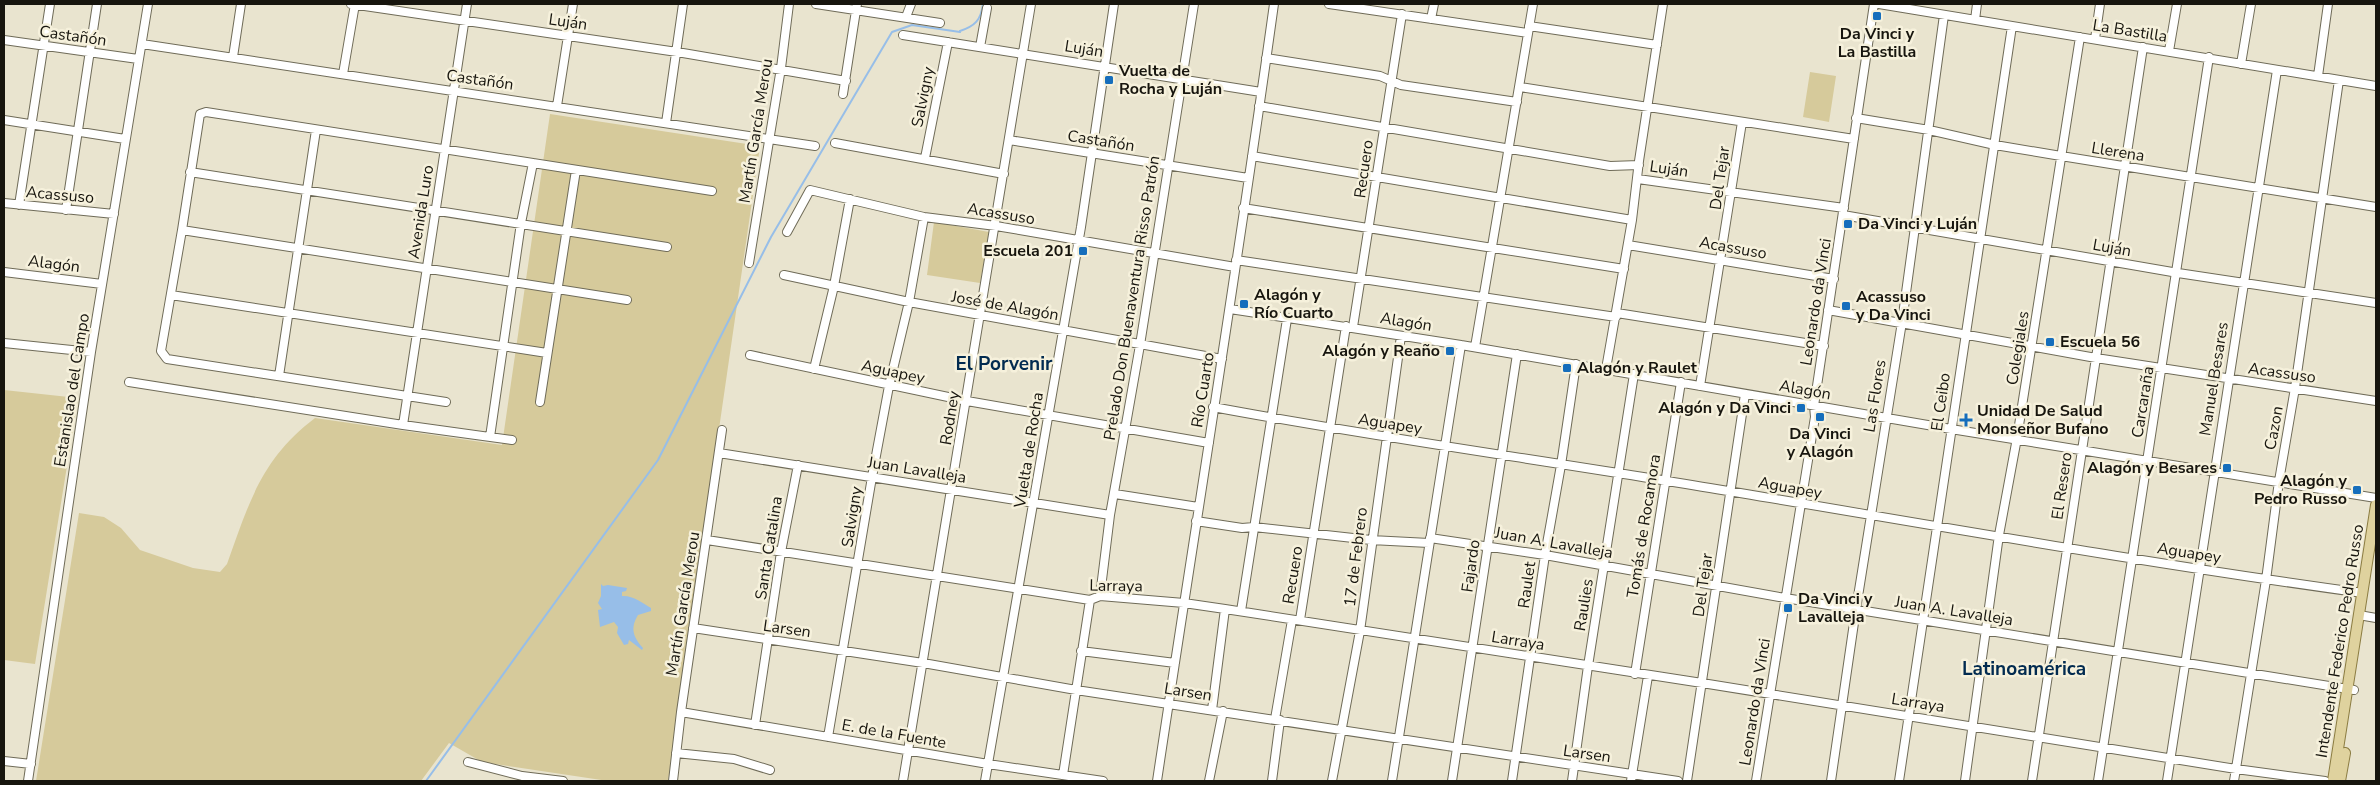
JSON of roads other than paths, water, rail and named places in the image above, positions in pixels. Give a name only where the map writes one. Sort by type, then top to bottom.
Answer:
[{"type":"main road","name":"Intendente Federico Pedro Russo","points":[[2367,616],[2363,593],[2376,505]]},
{"type":"main road","name":"Intendente Federico Pedro Russo","points":[[2333,781],[2367,616],[2376,550]]},
{"type":"main road","name":"Intendente Federico Pedro Russo","points":[[2340,781],[2351,690]]},
{"type":"street","points":[[20,205],[50,4]]},
{"type":"street","points":[[66,210],[97,4]]},
{"type":"street","name":"Estanislao del Campo","points":[[28,781],[91,352],[148,4]]},
{"type":"street","points":[[233,56],[241,4]]},
{"type":"street","name":"Luján","points":[[351,4],[780,68],[846,81]]},
{"type":"street","points":[[343,74],[355,4]]},
{"type":"street","name":"Avenida Luro","points":[[403,425],[467,4]]},
{"type":"street","points":[[556,106],[574,4]]},
{"type":"street","points":[[666,123],[683,4]]},
{"type":"street","name":"Martín García Merou","points":[[749,263],[789,4]]},
{"type":"street","points":[[816,4],[857,7],[940,23]]},
{"type":"street","points":[[906,16],[910,4]]},
{"type":"street","name":"Rodney","points":[[903,780],[996,226],[1031,4]]},
{"type":"street","name":"Vuelta de Rocha","points":[[985,781],[1064,331],[1093,154],[1114,4]]},
{"type":"street","name":"Prelado Don Buenaventura Risso Patrón","points":[[1100,596],[1110,515],[1140,345],[1194,4]]},
{"type":"street","name":"Río Cuarto","points":[[1157,781],[1213,407],[1230,309],[1274,4]]},
{"type":"street","points":[[1329,4],[1431,19],[1657,45]]},
{"type":"street","points":[[1431,19],[1434,4]]},
{"type":"street","points":[[1475,347],[1533,4]]},
{"type":"street","points":[[1606,369],[1617,315],[1632,220],[1663,4]]},
{"type":"street","name":"Leonardo da Vinci","points":[[1756,781],[1815,417],[1814,406],[1874,4]]},
{"type":"street","name":"La Bastilla","points":[[1880,4],[2376,86]]},
{"type":"street","points":[[1975,20],[1977,4]]},
{"type":"street","points":[[2095,39],[2100,4]]},
{"type":"street","points":[[2170,51],[2177,4]]},
{"type":"street","points":[[2241,64],[2251,4]]},
{"type":"street","points":[[2318,76],[2328,4]]},
{"type":"street","points":[[843,94],[857,7]]},
{"type":"street","points":[[980,47],[987,8]]},
{"type":"street","name":"Recuero","points":[[1272,781],[1278,720],[1314,534],[1329,428],[1349,327],[1361,278],[1402,14]]},
{"type":"street","name":"Las Flores","points":[[1832,781],[1885,418],[1902,322],[1944,15]]},
{"type":"street","name":"El Ceibo","points":[[1899,781],[2012,26]]},
{"type":"street","name":"Luján","points":[[903,35],[1261,92]]},
{"type":"street","name":"Colegiales","points":[[1965,781],[1971,726],[1987,631],[1999,535],[2032,346],[2080,37]]},
{"type":"street","name":"Castañón","points":[[4,40],[90,54],[138,59]]},
{"type":"street","name":"Salvigny","points":[[925,158],[948,42]]},
{"type":"street","name":"Castañón","points":[[142,44],[233,56],[815,146]]},
{"type":"street","name":"El Resero","points":[[2032,781],[2143,47]]},
{"type":"street","name":"Carcaraña","points":[[2098,781],[2178,273],[2190,178],[2209,57]]},
{"type":"street","points":[[1266,58],[1380,76],[1400,85],[1517,102]]},
{"type":"street","name":"Manuel Besares","points":[[2167,781],[2198,568],[2277,70]]},
{"type":"street","name":"Cazon","points":[[2234,781],[2324,199],[2339,80]]},
{"type":"street","points":[[1520,87],[1854,139]]},
{"type":"street","points":[[1259,106],[1610,166],[1639,165]]},
{"type":"street","points":[[446,402],[172,361],[164,356],[161,351],[182,230],[198,119],[203,113],[712,191]]},
{"type":"street","name":"Llerena","points":[[1856,118],[1929,130],[1995,145],[2376,207]]},
{"type":"street","points":[[4,120],[125,139]]},
{"type":"street","name":"Del Tejar","points":[[1700,386],[1742,122]]},
{"type":"street","points":[[279,376],[316,130]]},
{"type":"street","name":"Castañón","points":[[1009,140],[1248,178]]},
{"type":"street","points":[[835,142],[1004,174]]},
{"type":"street","points":[[1252,156],[1377,178],[1500,196],[1632,220]]},
{"type":"street","points":[[490,437],[521,223],[532,163]]},
{"type":"street","points":[[540,402],[576,170]]},
{"type":"street","points":[[190,172],[667,247]]},
{"type":"street","name":"Luján","points":[[1638,179],[1732,191],[1844,211],[1914,227],[2112,262],[2376,303]]},
{"type":"street","name":"Acassuso","points":[[787,232],[810,190],[924,217],[996,226],[1154,254],[1361,278],[1484,298],[1617,315],[1824,346]]},
{"type":"street","points":[[814,369],[834,286],[850,199]]},
{"type":"street","name":"Acassuso","points":[[4,203],[114,214]]},
{"type":"street","points":[[1244,208],[1624,269]]},
{"type":"street","name":"Salvigny","points":[[828,737],[859,563],[872,477],[889,386],[909,302],[924,217]]},
{"type":"street","points":[[182,230],[628,300]]},
{"type":"street","name":"Acassuso","points":[[1628,245],[1834,279]]},
{"type":"street","name":"Alagón","points":[[4,272],[102,284]]},
{"type":"street","name":"José de Alagón","points":[[784,275],[980,316],[1222,359]]},
{"type":"street","points":[[171,295],[547,353]]},
{"type":"street","name":"Alagón","points":[[1230,309],[1475,347],[1885,418],[2081,448],[2376,498]]},
{"type":"street","name":"Acassuso","points":[[1828,310],[2096,358],[2376,400]]},
{"type":"street","points":[[1241,611],[1287,319]]},
{"type":"street","name":"17 de Febrero","points":[[1332,781],[1340,729],[1360,631],[1371,540],[1401,336]]},
{"type":"street","points":[[4,343],[91,352]]},
{"type":"street","points":[[1392,781],[1461,345]]},
{"type":"street","name":"Fajardo","points":[[1452,781],[1517,354]]},
{"type":"street","name":"Aguapey","points":[[750,355],[889,386],[1048,417],[1126,428],[1209,443]]},
{"type":"street","name":"Raulet","points":[[1512,781],[1544,555],[1561,465],[1576,364]]},
{"type":"street","name":"Raulies","points":[[1572,781],[1588,666],[1634,374]]},
{"type":"street","points":[[129,382],[512,440]]},
{"type":"street","name":"Tomás de Rocamora","points":[[1635,674],[1664,480],[1681,382]]},
{"type":"street","name":"Del Tejar","points":[[1687,781],[1745,394]]},
{"type":"street","name":"Aguapey","points":[[1213,407],[1329,428],[1664,480],[2266,580],[2363,593]]},
{"type":"street","name":"Martín García Merou","points":[[673,781],[681,712],[722,430]]},
{"type":"street","name":"Juan Lavalleja","points":[[719,453],[1110,515]]},
{"type":"street","name":"Santa Catalina","points":[[755,725],[781,552],[798,465]]},
{"type":"street","points":[[1115,494],[1198,507]]},
{"type":"street","name":"Juan A. Lavalleja","points":[[1196,521],[1242,528],[1254,527],[1371,540],[1429,541],[1488,546],[1785,598],[2351,690]]},
{"type":"street","name":"Larraya","points":[[707,540],[1090,600],[1100,596],[1184,603],[1241,611],[1635,674],[1908,715],[2171,759],[2325,781]]},
{"type":"street","points":[[1063,775],[1090,600]]},
{"type":"street","points":[[1212,710],[1225,609]]},
{"type":"street","name":"Larsen","points":[[693,628],[769,641],[842,650],[1076,690],[1169,702],[1400,738],[1574,766],[1631,778],[1678,781]]},
{"type":"street","points":[[1081,651],[1175,663]]},
{"type":"street","points":[[1631,778],[1648,676]]},
{"type":"street","points":[[1209,781],[1223,711]]},
{"type":"street","name":"E. de la Fuente","points":[[681,712],[988,764],[1103,781]]},
{"type":"street","points":[[676,753],[734,759],[770,770]]},
{"type":"street","points":[[4,761],[31,764]]},
{"type":"street","points":[[468,762],[521,779],[563,781]]},
{"type":"water","points":[[601,584],[603,586],[627,588],[626,591],[622,592],[622,596],[633,598],[651,608],[651,611],[638,615],[633,628],[637,640],[643,648],[642,650],[629,640],[628,644],[624,645],[617,633],[618,627],[614,622],[600,627],[598,610],[602,609],[598,603],[601,596]]},
{"type":"waterway","points":[[960,31],[976,22],[981,14],[983,4]]},
{"type":"waterway","points":[[426,781],[658,460],[771,237],[892,32],[912,25],[960,32]]},
{"type":"place","name":"Da Vinci y La Bastilla","points":[[1877,16]]},
{"type":"place","name":"Vuelta de Rocha y Luján","points":[[1109,80]]},
{"type":"place","name":"Da Vinci y Luján","points":[[1848,224]]},
{"type":"place","name":"Escuela 201","points":[[1083,251]]},
{"type":"place","name":"Alagón y Río Cuarto","points":[[1244,304]]},
{"type":"place","name":"Acassuso y Da Vinci","points":[[1846,306]]},
{"type":"place","name":"Escuela 56","points":[[2050,342]]},
{"type":"place","name":"Alagón y Reaño","points":[[1450,351]]},
{"type":"place","name":"Alagón y Raulet","points":[[1567,368]]},
{"type":"place","name":"Alagón y Da Vinci","points":[[1801,408]]},
{"type":"place","name":"Da Vinci y Alagón","points":[[1820,417]]},
{"type":"place","name":"Unidad De Salud Monseñor Bufano","points":[[1966,420]]},
{"type":"place","name":"Alagón y Besares","points":[[2227,468]]},
{"type":"place","name":"Alagón y Pedro Russo","points":[[2357,490]]},
{"type":"place","name":"Da Vinci y Lavalleja","points":[[1788,608]]},
{"type":"district","name":"El Porvenir","points":[[1004,364]]},
{"type":"district","name":"Latinoamérica","points":[[2024,669]]}]
